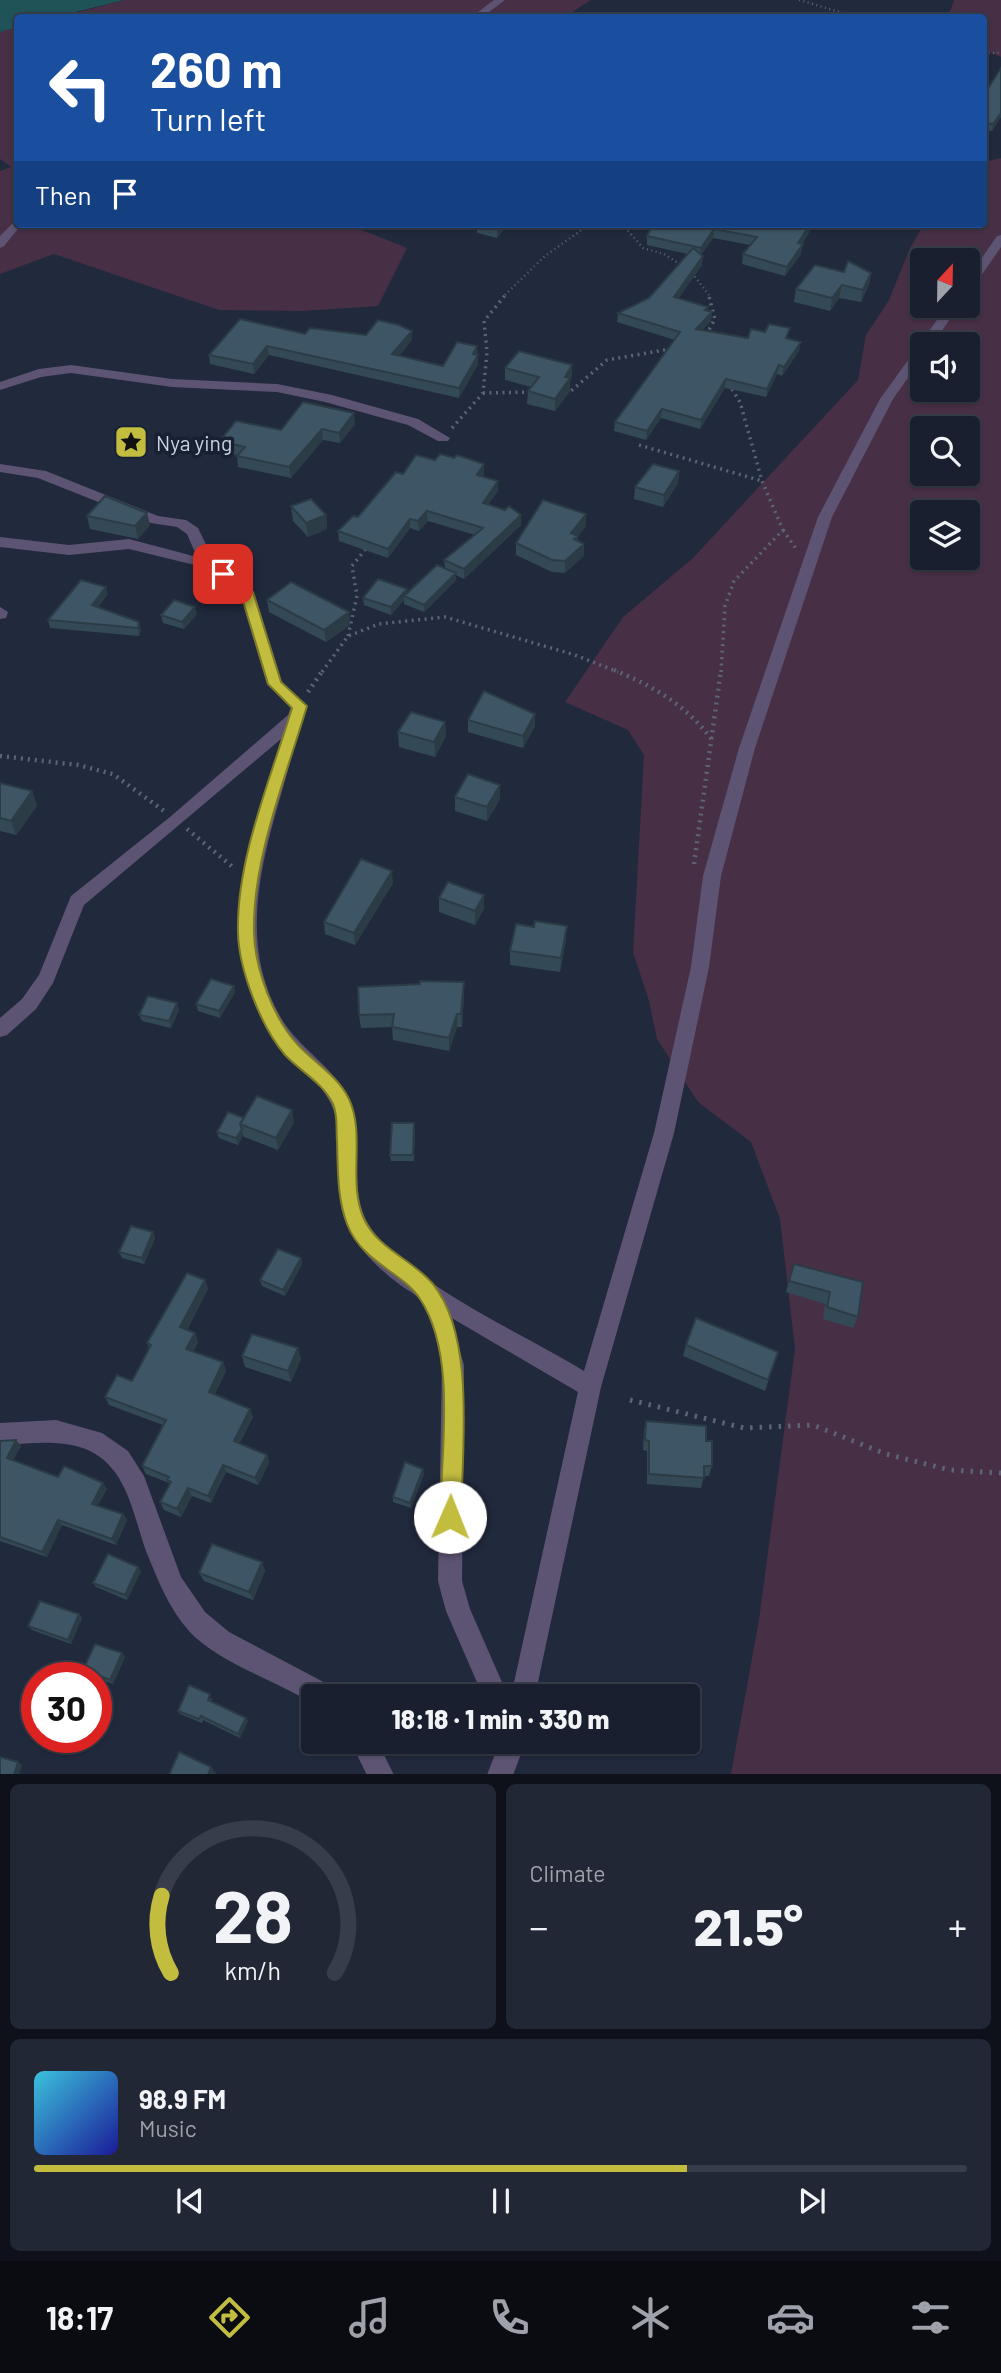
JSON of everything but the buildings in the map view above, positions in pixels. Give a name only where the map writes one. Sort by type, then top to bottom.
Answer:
[{"type":"street","points":[[480,14],[500,0]]},
{"type":"street","points":[[0,244],[14,226]]},
{"type":"street","points":[[980,269],[1001,239]]},
{"type":"street","points":[[526,1684],[590,1387],[664,1133],[700,967],[712,876],[747,748],[825,517],[887,399],[910,366]]},
{"type":"street","points":[[0,386],[38,373],[71,369],[172,383],[277,388],[327,398],[413,422],[443,438]]},
{"type":"street","points":[[0,468],[41,474],[156,520],[181,523],[193,531],[208,564]]},
{"type":"street","points":[[0,542],[69,550],[129,544],[208,564],[247,592],[275,684],[298,712]]},
{"type":"street","points":[[298,712],[248,880],[246,933],[254,979],[275,1024],[290,1048],[327,1083],[341,1101],[345,1118],[348,1198],[357,1225],[377,1252],[426,1290],[590,1387]]},
{"type":"street","points":[[0,1029],[29,1004],[47,978],[77,901],[176,821],[298,712]]},
{"type":"street","points":[[426,1290],[445,1330],[453,1365],[450,1580],[458,1611],[491,1684]]},
{"type":"street","points":[[0,1434],[31,1430],[74,1435],[98,1441],[114,1451],[132,1475],[171,1578],[199,1624],[303,1684]]},
{"type":"street","points":[[370,1754],[381,1774]]},
{"type":"street","points":[[500,1774],[508,1754]]},
{"type":"path","points":[[799,0],[846,14]]},
{"type":"path","points":[[443,438],[484,393],[487,352],[484,321],[513,285],[553,246],[583,228]]},
{"type":"path","points":[[626,228],[643,248],[664,254],[689,270],[708,292],[716,313],[712,330],[704,337]]},
{"type":"path","points":[[558,391],[571,391],[607,359],[683,347]]},
{"type":"path","points":[[707,908],[695,876],[693,856],[713,742],[724,648],[724,606],[734,581],[783,530],[762,481],[740,402],[728,383]]},
{"type":"path","points":[[484,393],[533,392]]},
{"type":"path","points":[[639,444],[762,481]]},
{"type":"path","points":[[298,712],[348,636],[357,596],[352,566],[376,537]]},
{"type":"path","points":[[348,636],[379,624],[445,617],[501,631],[640,681],[694,715],[713,742]]},
{"type":"path","points":[[0,756],[78,765],[113,774],[248,880]]},
{"type":"path","points":[[630,1400],[744,1428],[813,1425],[886,1454],[950,1470],[1001,1473]]},
{"type":"shaded area","points":[[0,0],[124,0],[67,14],[14,14],[14,28],[0,32]]},
{"type":"shaded area","points":[[124,0],[591,0],[569,14],[71,14]]},
{"type":"shaded area","points":[[954,0],[1001,0],[1001,57],[987,51],[987,14],[949,14]]},
{"type":"shaded area","points":[[14,28],[14,228],[357,228],[407,248],[378,306],[303,311],[219,310],[54,254],[0,274],[0,171],[11,167],[0,159],[0,32]]},
{"type":"shaded area","points":[[1001,158],[1001,1774],[731,1774],[759,1620],[795,1349],[780,1219],[751,1142],[698,1102],[657,1039],[649,1001],[633,952],[644,755],[628,730],[565,702],[623,617],[692,559],[858,380],[866,335],[889,300],[910,248],[922,228],[987,228],[987,161]]},
{"type":"place","name":"Nya ying","points":[[131,442]]},
{"type":"route","points":[[223,574],[247,592],[275,684],[299,706],[248,880],[248,957],[265,1006],[290,1048],[327,1083],[341,1101],[345,1118],[348,1198],[357,1225],[377,1252],[426,1290],[445,1330],[453,1365],[450,1517]]}]
